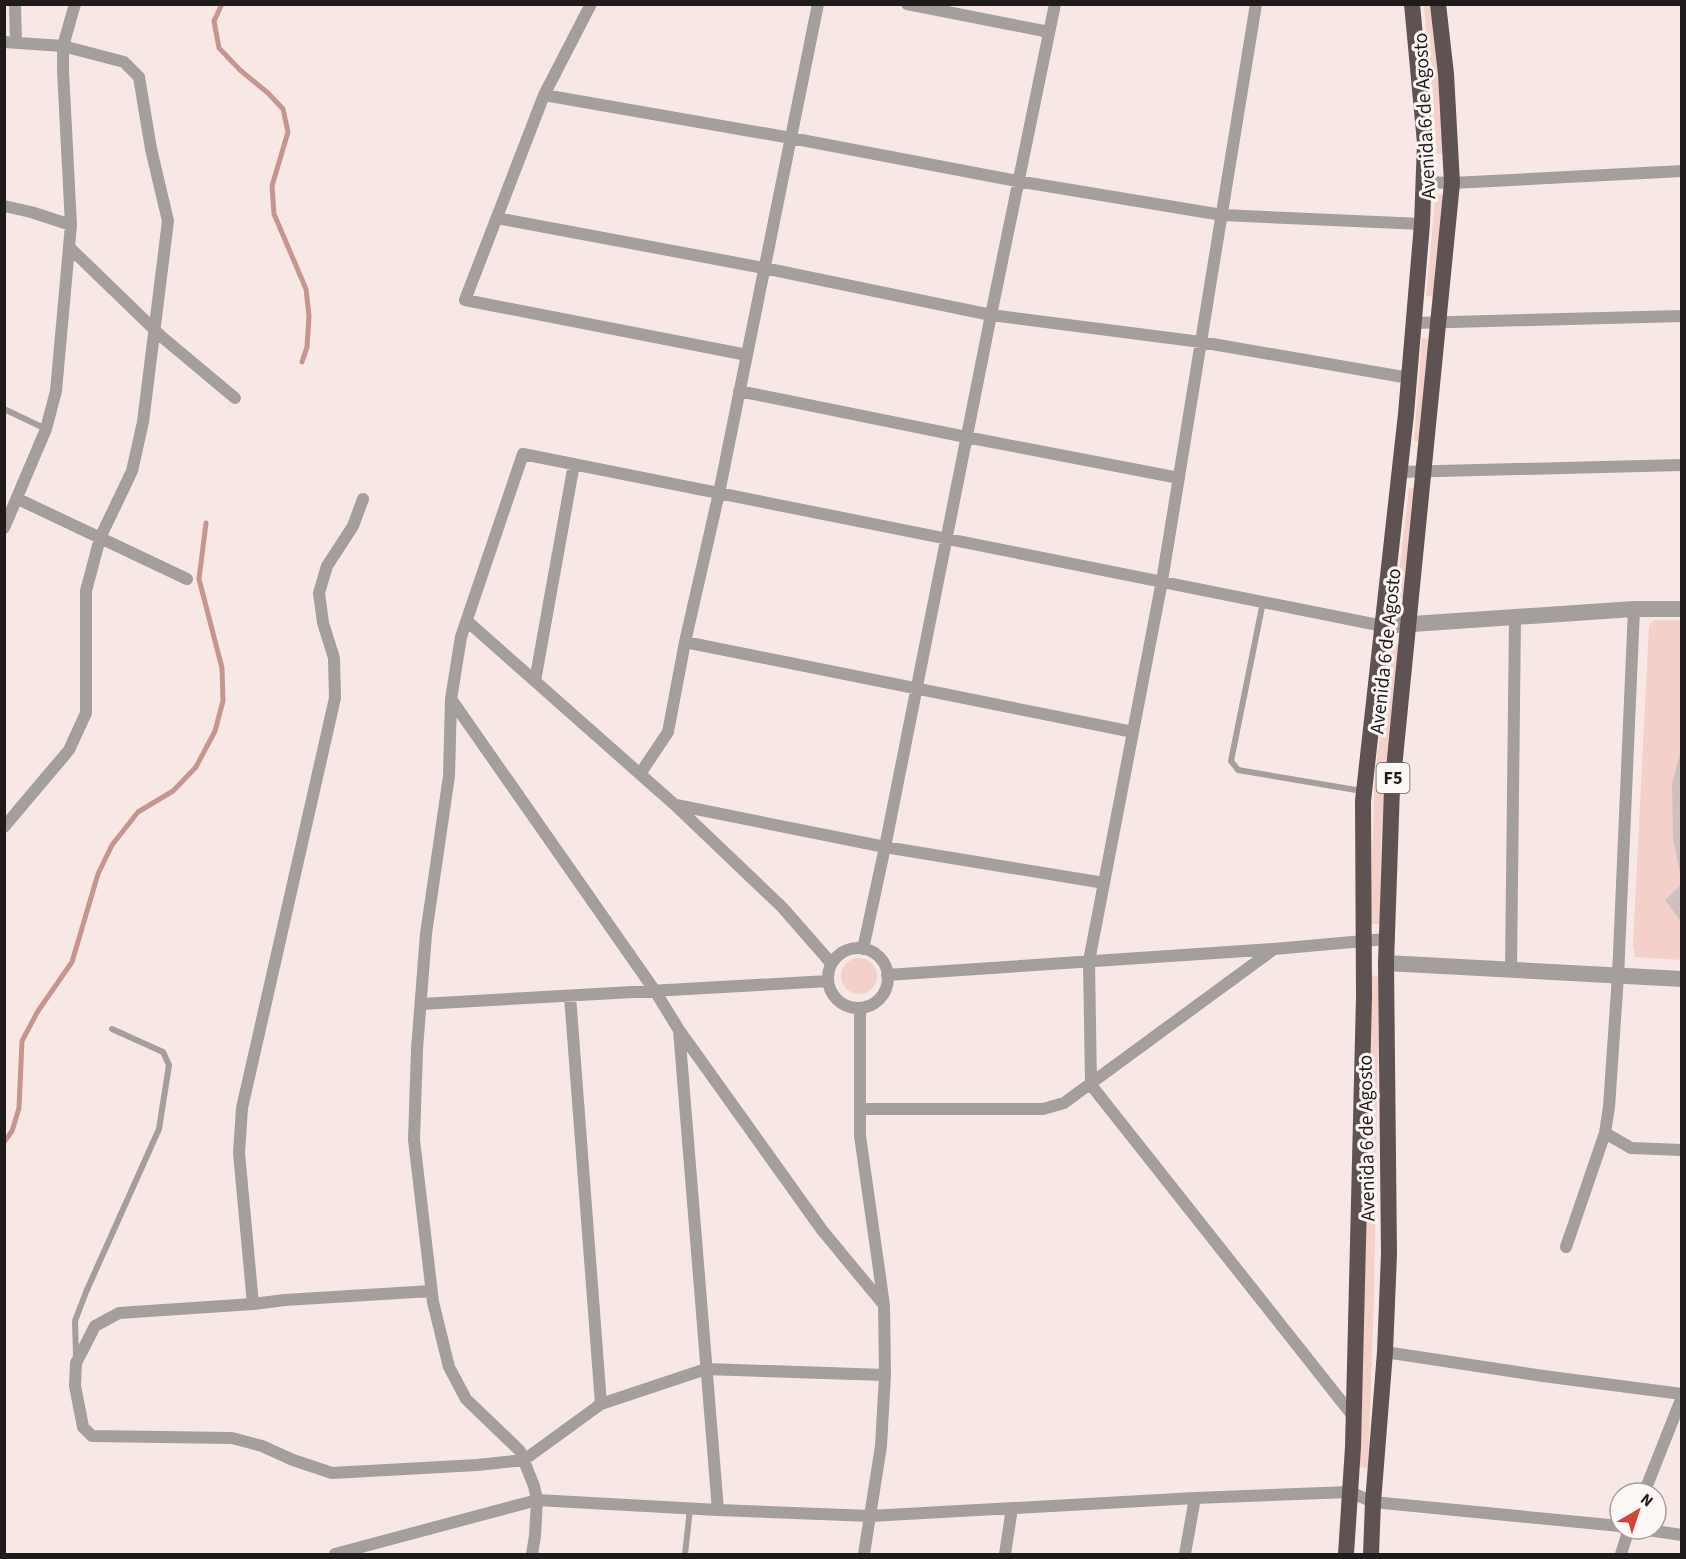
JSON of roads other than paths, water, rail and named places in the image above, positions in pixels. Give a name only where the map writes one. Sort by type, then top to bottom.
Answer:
[{"type":"highway","name":"Avenida 6 de Agosto","points":[[1346,1554],[1353,1416],[1364,997],[1364,791],[1400,472],[1424,182],[1425,143],[1412,4]]},
{"type":"highway","name":"Avenida 6 de Agosto","points":[[1371,1554],[1385,1352],[1389,1254],[1386,939],[1392,788],[1452,183],[1446,74],[1438,4]]},
{"type":"street","points":[[4,827],[69,750],[86,713],[86,591],[100,538],[132,471],[143,422],[168,221],[151,149],[139,77],[124,62],[63,46],[10,43],[15,4]]},
{"type":"street","points":[[4,528],[46,429],[56,391],[71,225],[63,46],[75,4]]},
{"type":"street","points":[[591,4],[544,95],[465,300],[747,355]]},
{"type":"street","points":[[640,774],[668,732],[818,4]]},
{"type":"street","points":[[907,4],[1049,32]]},
{"type":"street","points":[[863,948],[917,689],[1017,181],[1055,4]]},
{"type":"street","points":[[1256,4],[1162,581],[1089,961],[1091,1084],[1353,1416]]},
{"type":"street","points":[[544,95],[791,138],[1017,181],[1222,215],[1422,224]]},
{"type":"street","points":[[1424,182],[1452,183],[1682,171]]},
{"type":"street","points":[[4,206],[71,225]]},
{"type":"street","points":[[497,218],[764,268],[990,315],[1201,342],[1409,378]]},
{"type":"street","points":[[69,247],[155,331],[236,398]]},
{"type":"street","points":[[1414,323],[1682,316]]},
{"type":"street","points":[[739,391],[966,438],[1179,478]]},
{"type":"street","points":[[532,1554],[537,1500],[524,1460],[520,1451],[466,1399],[449,1367],[432,1302],[414,1140],[420,1004],[426,934],[449,776],[451,699],[461,637],[523,454],[1383,626],[1634,609],[1682,609]]},
{"type":"street","points":[[535,681],[574,464]]},
{"type":"street","points":[[1400,472],[1682,465]]},
{"type":"street","points":[[18,499],[187,579]]},
{"type":"street","points":[[253,1304],[239,1153],[242,1108],[335,698],[334,658],[323,623],[319,593],[327,566],[353,526],[363,499]]},
{"type":"street","points":[[1566,1247],[1605,1133],[1609,1107],[1618,976],[1634,609]]},
{"type":"street","points":[[1511,970],[1515,617]]},
{"type":"street","points":[[467,621],[675,805],[782,907],[831,963]]},
{"type":"street","points":[[685,642],[1133,732]]},
{"type":"street","points":[[451,699],[655,991],[679,1030],[822,1230],[884,1305]]},
{"type":"street","points":[[675,805],[885,847],[1104,883]]},
{"type":"street","points":[[887,975],[1274,949],[1386,939]]},
{"type":"street","points":[[854,948],[863,948],[880,958],[885,966],[887,984],[877,1000],[869,1005],[860,1008],[850,1007],[842,1003],[830,990],[828,972],[837,956],[854,948]]},
{"type":"street","points":[[860,1109],[1043,1109],[1064,1103],[1274,949]]},
{"type":"street","points":[[1386,963],[1682,979]]},
{"type":"street","points":[[420,1004],[828,981]]},
{"type":"street","points":[[570,996],[601,1404]]},
{"type":"street","points":[[860,1008],[860,1136],[884,1305],[885,1375],[880,1446],[864,1554]]},
{"type":"street","points":[[679,1030],[718,1510]]},
{"type":"street","points":[[1605,1133],[1631,1148],[1682,1150]]},
{"type":"street","points":[[431,1291],[119,1313],[95,1326],[76,1363],[75,1386],[83,1427],[92,1436],[232,1437],[332,1473],[477,1465],[524,1460],[601,1404],[706,1369],[885,1375]]},
{"type":"street","points":[[1385,1352],[1682,1396],[1649,1481]]},
{"type":"street","points":[[335,1554],[537,1500],[870,1516],[1350,1492],[1373,1502],[1608,1525]]},
{"type":"street","points":[[1185,1554],[1195,1498]]},
{"type":"street","points":[[1005,1554],[1012,1508]]},
{"type":"lane","points":[[4,409],[46,429]]},
{"type":"lane","points":[[1263,602],[1232,761],[1238,770],[1364,791]]},
{"type":"lane","points":[[76,1363],[75,1320],[159,1128],[170,1065],[163,1052],[112,1029]]},
{"type":"lane","points":[[685,1554],[690,1508]]},
{"type":"waterway","points":[[222,4],[214,21],[219,48],[283,109],[288,132],[272,186],[274,214],[306,289],[309,316],[307,347],[302,362]]},
{"type":"waterway","points":[[4,1142],[12,1131],[19,1108],[22,1041],[38,1011],[72,962],[98,874],[112,845],[138,812],[173,791],[196,767],[215,731],[223,701],[222,668],[199,579],[206,523]]}]
